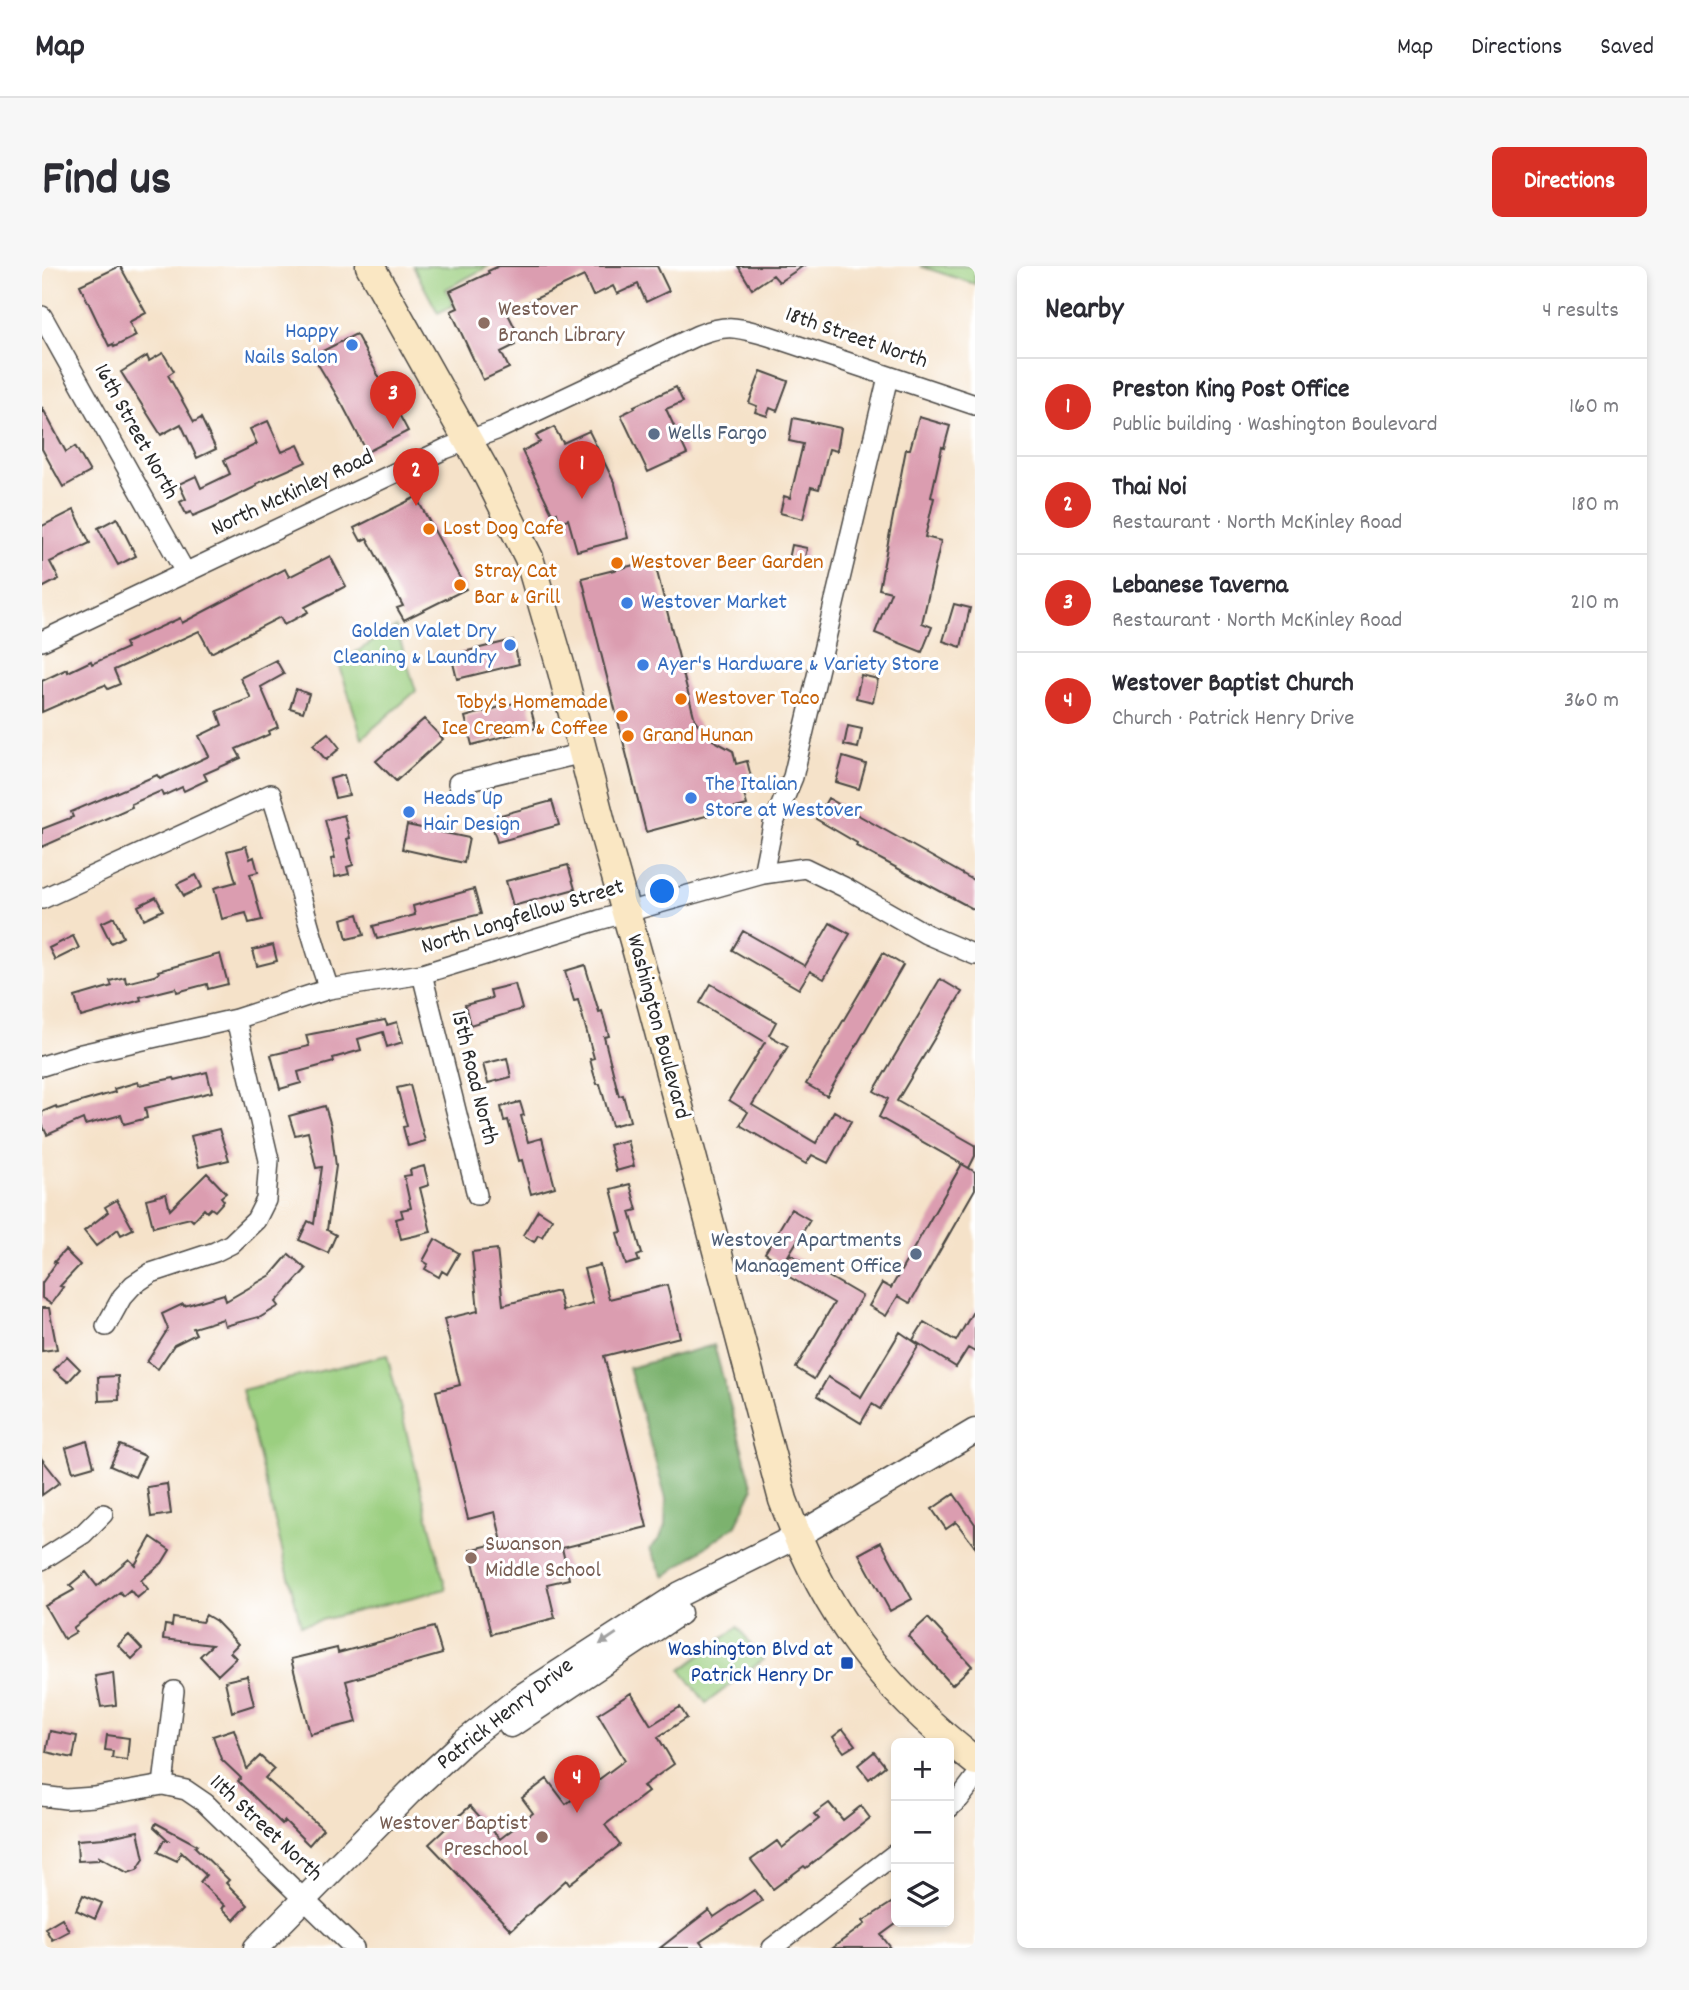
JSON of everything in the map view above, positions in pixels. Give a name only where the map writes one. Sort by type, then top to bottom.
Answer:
[{"type":"main road","name":"Washington Boulevard","points":[[370,266],[468,441],[529,558],[562,671],[783,1500],[796,1536],[841,1620],[870,1662],[905,1701],[975,1760]]},
{"type":"street","name":"16th Street North","points":[[42,316],[185,572]]},
{"type":"street","name":"North McKinley Road","points":[[42,641],[445,449],[720,327]]},
{"type":"street","name":"18th Street North","points":[[720,327],[736,327],[769,336],[975,405]]},
{"type":"street","points":[[888,377],[793,777],[773,825],[763,874],[805,868],[845,887],[926,934],[975,955]]},
{"type":"street","points":[[458,783],[583,753]]},
{"type":"street","points":[[42,899],[271,794],[329,989]]},
{"type":"street","name":"North Longfellow Street","points":[[44,1060],[236,1019],[329,989],[422,974],[763,874]]},
{"type":"street","name":"15th Road North","points":[[422,974],[477,1195]]},
{"type":"street","points":[[106,1325],[132,1284],[151,1273],[231,1244],[256,1220],[266,1200],[269,1160],[236,1019]]},
{"type":"street","name":"Patrick Henry Drive","points":[[279,1948],[310,1905],[410,1791],[465,1741],[522,1696],[680,1594],[796,1536],[973,1435]]},
{"type":"street","points":[[42,1560],[83,1534],[103,1514]]},
{"type":"street","points":[[163,1785],[174,1691]]},
{"type":"street","points":[[954,1803],[975,1778]]},
{"type":"street","name":"11th Street North","points":[[43,1800],[94,1797],[163,1785],[186,1790],[205,1802],[354,1948]]},
{"type":"street","points":[[772,1948],[891,1857]]},
{"type":"street","name":"Patrick Henry Drive","points":[[256,1948],[310,1905]]},
{"type":"green space","points":[[413,266],[489,266],[446,289],[454,305],[438,313]]},
{"type":"green space","points":[[920,266],[975,266],[975,284]]},
{"type":"green space","points":[[396,627],[416,691],[362,738],[339,663]]},
{"type":"green space","points":[[714,1345],[753,1489],[736,1525],[664,1577],[650,1549],[660,1538],[665,1526],[666,1499],[629,1368]]},
{"type":"green space","points":[[387,1355],[446,1589],[301,1625],[242,1390]]},
{"type":"green space","points":[[738,1627],[763,1660],[706,1703],[681,1670]]},
{"type":"building","points":[[120,266],[146,313],[129,322],[136,336],[114,347],[113,344],[109,346],[80,285]]},
{"type":"building","name":"Westover Branch Library","points":[[499,266],[657,266],[669,291],[646,302],[638,284],[617,294],[613,286],[593,296],[584,276],[507,312],[518,334],[511,337],[515,345],[501,352],[509,368],[483,380],[451,311],[458,308],[450,291]]},
{"type":"building","points":[[738,266],[803,266],[779,282],[773,275],[752,289]]},
{"type":"building","points":[[356,334],[408,431],[367,452],[313,356]]},
{"type":"building","points":[[163,353],[174,371],[168,375],[194,422],[201,418],[216,449],[197,458],[181,424],[161,435],[121,372],[147,356],[149,361]]},
{"type":"building","points":[[761,371],[788,381],[777,411],[770,408],[767,416],[755,412],[757,406],[749,403]]},
{"type":"building","name":"Wells Fargo","points":[[676,387],[683,402],[666,409],[687,454],[648,472],[621,415],[635,408],[634,406]]},
{"type":"building","points":[[42,407],[66,452],[75,446],[90,472],[63,487],[42,449]]},
{"type":"building","points":[[919,417],[950,426],[944,448],[942,447],[925,537],[941,541],[922,623],[932,627],[922,652],[875,633],[891,592],[879,589],[906,449],[910,449]]},
{"type":"building","points":[[793,418],[841,428],[837,451],[829,449],[819,489],[811,487],[803,519],[780,513],[784,496],[790,498],[803,444],[789,441]]},
{"type":"building","points":[[268,421],[282,452],[298,445],[306,462],[256,484],[257,486],[214,507],[193,516],[191,512],[186,514],[180,502],[186,499],[179,484],[196,476],[201,488],[230,474],[224,460],[257,444],[250,429]]},
{"type":"building","points":[[554,427],[563,443],[589,431],[615,484],[628,538],[577,551],[568,519],[559,522],[557,513],[553,515],[522,451],[540,442],[536,436]]},
{"type":"building","points":[[416,497],[466,589],[404,620],[397,608],[403,606],[367,538],[361,541],[354,528]]},
{"type":"building","points":[[74,510],[90,543],[50,562],[59,579],[42,588],[42,526]]},
{"type":"building","points":[[117,518],[136,556],[118,565],[98,528]]},
{"type":"building","points":[[792,545],[807,548],[803,567],[788,564]]},
{"type":"building","points":[[330,556],[346,586],[305,607],[308,612],[284,625],[280,617],[211,653],[199,631],[114,670],[120,684],[108,689],[105,685],[42,712],[42,681],[67,669],[68,672],[91,661],[92,664],[127,648],[125,643],[180,618],[182,623],[285,569],[289,577]]},
{"type":"building","points":[[654,560],[695,720],[709,738],[733,751],[736,764],[747,761],[752,781],[741,784],[747,805],[646,832],[582,578]]},
{"type":"building","points":[[954,604],[970,608],[961,647],[943,641]]},
{"type":"building","points":[[513,640],[519,664],[457,679],[451,655]]},
{"type":"building","points":[[276,660],[284,674],[261,687],[278,727],[269,731],[270,734],[236,749],[241,758],[204,774],[207,780],[184,791],[182,787],[163,796],[161,791],[131,804],[132,807],[42,847],[42,829],[73,817],[71,812],[157,775],[160,779],[209,756],[199,736],[222,725],[217,711],[251,698],[240,678]]},
{"type":"building","points":[[861,675],[878,679],[873,702],[856,698]]},
{"type":"building","points":[[296,689],[309,694],[303,712],[290,708]]},
{"type":"building","points":[[528,699],[536,728],[472,745],[465,717]]},
{"type":"building","points":[[424,719],[443,739],[396,781],[376,761]]},
{"type":"building","points":[[848,726],[862,729],[858,748],[844,745]]},
{"type":"building","points":[[328,733],[340,748],[326,760],[313,745]]},
{"type":"building","points":[[843,757],[866,764],[859,789],[836,782]]},
{"type":"building","points":[[344,775],[349,795],[335,798],[330,779]]},
{"type":"building","points":[[828,798],[975,881],[975,910],[856,846],[857,843],[816,819]]},
{"type":"building","points":[[552,801],[559,825],[497,842],[490,818]]},
{"type":"building","points":[[344,815],[353,865],[347,867],[349,874],[335,877],[331,859],[335,858],[325,820]]},
{"type":"building","points":[[407,825],[469,838],[464,863],[402,849]]},
{"type":"building","points":[[246,846],[250,859],[254,857],[258,872],[250,874],[262,920],[249,923],[246,913],[222,919],[214,888],[236,882],[227,851]]},
{"type":"building","points":[[568,865],[575,889],[513,906],[506,881]]},
{"type":"building","points":[[196,875],[202,887],[184,896],[177,884]]},
{"type":"building","points":[[474,889],[481,914],[377,939],[373,926],[415,915],[413,906]]},
{"type":"building","points":[[156,897],[163,910],[144,919],[138,906]]},
{"type":"building","points":[[358,914],[364,935],[347,939],[342,919]]},
{"type":"building","points":[[114,917],[123,937],[111,943],[101,923]]},
{"type":"building","points":[[830,923],[850,934],[824,979],[810,971],[799,989],[732,950],[743,931],[805,966]]},
{"type":"building","points":[[73,936],[79,948],[55,960],[49,948]]},
{"type":"building","points":[[273,945],[277,961],[257,966],[253,950]]},
{"type":"building","points":[[883,953],[903,965],[827,1096],[806,1084]]},
{"type":"building","points":[[220,954],[228,984],[208,989],[207,984],[177,992],[176,988],[81,1017],[75,997],[112,986],[110,981],[125,977],[126,983]]},
{"type":"building","points":[[585,965],[609,1036],[604,1037],[619,1096],[623,1095],[630,1121],[612,1126],[600,1084],[597,1084],[593,1071],[590,1059],[594,1058],[578,1000],[574,1001],[565,971]]},
{"type":"building","points":[[940,979],[962,992],[897,1101],[975,1145],[975,1156],[969,1168],[879,1117],[888,1099],[874,1091]]},
{"type":"building","points":[[515,984],[522,1009],[470,1025],[465,1005],[492,998],[490,990]]},
{"type":"building","points":[[711,984],[776,1022],[769,1035],[788,1046],[752,1105],[816,1143],[834,1111],[851,1121],[828,1163],[812,1155],[806,1164],[740,1125],[748,1112],[729,1100],[765,1042],[700,1003]]},
{"type":"building","points":[[385,1020],[387,1025],[397,1022],[403,1042],[387,1047],[383,1032],[358,1039],[361,1050],[333,1058],[334,1062],[298,1072],[301,1083],[280,1089],[271,1055],[309,1046],[306,1035]]},
{"type":"building","points":[[507,1058],[511,1077],[488,1083],[483,1064]]},
{"type":"building","points":[[207,1072],[212,1092],[145,1108],[147,1118],[124,1124],[121,1115],[85,1125],[83,1119],[47,1135],[42,1124],[42,1112],[56,1106],[57,1109],[115,1092],[114,1089],[138,1082],[139,1085],[174,1078],[175,1080]]},
{"type":"building","points":[[410,1085],[425,1141],[408,1146],[403,1127],[407,1126],[397,1088]]},
{"type":"building","points":[[520,1102],[528,1142],[542,1138],[555,1187],[531,1194],[522,1160],[519,1161],[508,1120],[504,1121],[501,1107]]},
{"type":"building","points":[[325,1106],[331,1126],[336,1166],[327,1230],[336,1235],[328,1253],[299,1240],[308,1221],[314,1224],[322,1167],[316,1168],[308,1132],[295,1135],[289,1116]]},
{"type":"building","points":[[219,1129],[229,1160],[199,1167],[191,1136]]},
{"type":"building","points":[[627,1140],[634,1166],[616,1171],[609,1145]]},
{"type":"building","points":[[962,1164],[975,1172],[975,1189],[910,1303],[898,1296],[886,1316],[869,1306],[882,1283],[891,1288]]},
{"type":"building","points":[[424,1166],[429,1185],[420,1188],[431,1232],[401,1239],[396,1219],[403,1217],[401,1210],[411,1208],[404,1176],[411,1175],[410,1170]]},
{"type":"building","points":[[207,1173],[226,1193],[221,1197],[224,1201],[215,1211],[211,1208],[207,1212],[204,1209],[193,1221],[190,1218],[153,1227],[146,1199],[166,1194],[170,1210]]},
{"type":"building","points":[[630,1184],[637,1210],[630,1212],[642,1254],[637,1256],[639,1261],[626,1265],[617,1233],[622,1232],[611,1189]]},
{"type":"building","points":[[117,1200],[133,1229],[121,1235],[118,1229],[96,1246],[84,1231],[108,1212],[105,1207]]},
{"type":"building","points":[[791,1209],[810,1220],[783,1264],[765,1253]]},
{"type":"building","points":[[538,1210],[552,1219],[542,1237],[538,1235],[534,1242],[523,1235]]},
{"type":"building","points":[[435,1239],[459,1253],[447,1274],[442,1271],[439,1277],[425,1269],[428,1264],[423,1261]]},
{"type":"building","name":"Swanson Middle School","points":[[497,1249],[503,1305],[558,1291],[563,1311],[593,1303],[584,1269],[600,1265],[609,1299],[667,1285],[680,1337],[604,1356],[647,1527],[562,1548],[569,1579],[547,1584],[555,1618],[491,1634],[470,1550],[502,1542],[495,1512],[468,1519],[436,1391],[460,1385],[444,1319],[478,1311],[472,1252]]},
{"type":"building","points":[[65,1250],[80,1265],[60,1286],[63,1287],[51,1304],[42,1298],[42,1283],[56,1263],[54,1262]]},
{"type":"building","points":[[289,1254],[306,1269],[276,1302],[279,1306],[259,1318],[225,1326],[223,1319],[193,1328],[196,1334],[174,1345],[158,1369],[147,1362],[168,1329],[162,1314],[183,1304],[184,1306],[224,1294],[226,1301],[271,1275]]},
{"type":"building","points":[[790,1254],[862,1296],[814,1379],[796,1368],[834,1303],[779,1271]]},
{"type":"building","points":[[42,1308],[49,1308],[57,1349],[42,1351]]},
{"type":"building","points":[[975,1308],[975,1352],[968,1348],[956,1367],[913,1340],[924,1322],[956,1341]]},
{"type":"building","points":[[900,1332],[919,1345],[880,1409],[872,1404],[861,1423],[817,1396],[828,1377],[861,1397]]},
{"type":"building","points":[[67,1356],[80,1369],[68,1382],[54,1370]]},
{"type":"building","points":[[118,1376],[119,1400],[99,1401],[98,1377]]},
{"type":"building","points":[[87,1441],[94,1466],[73,1472],[66,1448]]},
{"type":"building","points":[[120,1445],[145,1456],[135,1477],[110,1466]]},
{"type":"building","points":[[42,1459],[60,1482],[42,1495]]},
{"type":"building","points":[[167,1484],[171,1514],[151,1517],[147,1487]]},
{"type":"building","points":[[954,1494],[975,1524],[975,1547],[956,1522],[946,1529],[932,1509]]},
{"type":"building","points":[[151,1537],[170,1550],[162,1563],[141,1580],[148,1589],[137,1598],[130,1590],[123,1596],[120,1592],[73,1628],[76,1632],[64,1639],[45,1606],[74,1590],[70,1585],[86,1572],[97,1586],[129,1559],[135,1565]]},
{"type":"building","points":[[881,1542],[912,1599],[890,1611],[859,1554]]},
{"type":"building","points":[[206,1615],[216,1621],[238,1644],[230,1652],[236,1658],[218,1675],[200,1656],[212,1645],[163,1639],[165,1625],[172,1626],[173,1618],[202,1622]]},
{"type":"building","points":[[928,1618],[972,1666],[952,1685],[908,1636]]},
{"type":"building","points":[[434,1627],[442,1654],[346,1681],[357,1722],[310,1734],[291,1659],[337,1648],[338,1653]]},
{"type":"building","points":[[129,1635],[142,1649],[132,1659],[118,1645]]},
{"type":"building","points":[[113,1673],[116,1705],[101,1707],[95,1676]]},
{"type":"building","points":[[247,1676],[254,1705],[232,1712],[225,1681]]},
{"type":"building","points":[[631,1693],[651,1725],[680,1707],[687,1718],[658,1737],[674,1764],[643,1786],[648,1792],[605,1825],[620,1845],[569,1884],[566,1880],[511,1930],[429,1844],[470,1806],[500,1839],[533,1813],[522,1798],[547,1779],[566,1804],[625,1760],[598,1714]]},
{"type":"building","points":[[234,1729],[247,1769],[260,1756],[274,1769],[265,1778],[323,1829],[309,1845],[285,1821],[282,1824],[238,1781],[241,1778],[221,1759],[213,1736]]},
{"type":"building","points":[[843,1729],[855,1745],[844,1752],[833,1737]]},
{"type":"building","points":[[50,1731],[77,1736],[73,1758],[46,1752]]},
{"type":"building","points":[[107,1735],[129,1738],[127,1760],[112,1758],[113,1751],[105,1750]]},
{"type":"building","points":[[874,1752],[885,1766],[869,1779],[858,1765]]},
{"type":"building","points":[[829,1803],[843,1820],[861,1806],[870,1818],[806,1868],[804,1866],[773,1889],[751,1860],[777,1841],[782,1848],[819,1819],[814,1814]]},
{"type":"building","points":[[156,1823],[197,1845],[195,1847],[229,1880],[226,1883],[248,1905],[234,1920],[222,1908],[225,1906],[200,1882],[206,1875],[181,1852],[177,1861],[158,1852],[164,1840],[168,1840],[154,1827]]},
{"type":"building","points":[[138,1831],[144,1859],[137,1870],[128,1873],[99,1857],[99,1860],[78,1861],[77,1840],[105,1838]]},
{"type":"building","points":[[754,1890],[762,1901],[700,1942],[705,1948],[660,1948],[709,1910],[714,1917]]},
{"type":"building","points":[[83,1895],[102,1903],[95,1919],[76,1910]]},
{"type":"building","points":[[891,1903],[892,1927],[881,1935],[891,1948],[832,1948],[865,1924],[863,1921]]},
{"type":"building","points":[[62,1918],[69,1931],[52,1940],[45,1928]]},
{"type":"place","name":"Westover Branch Library","points":[[484,323]]},
{"type":"place","name":"Happy Nails Salon","points":[[352,345]]},
{"type":"place","name":"Lebanese Taverna","points":[[393,429]]},
{"type":"place","name":"Wells Fargo","points":[[654,434]]},
{"type":"place","name":"Preston King Post Office","points":[[582,499]]},
{"type":"place","name":"Thai Noi","points":[[416,506]]},
{"type":"place","name":"Lost Dog Cafe","points":[[429,529]]},
{"type":"place","name":"Westover Beer Garden","points":[[617,563]]},
{"type":"place","name":"Stray Cat Bar & Grill","points":[[460,585]]},
{"type":"place","name":"Westover Market","points":[[627,603]]},
{"type":"place","name":"Golden Valet Dry Cleaning & Laundry","points":[[510,645]]},
{"type":"place","name":"Ayer's Hardware & Variety Store","points":[[643,665]]},
{"type":"place","name":"Westover Taco","points":[[681,699]]},
{"type":"place","name":"Toby's Homemade Ice Cream & Coffee","points":[[622,716]]},
{"type":"place","name":"Grand Hunan","points":[[628,736]]},
{"type":"place","name":"The Italian Store at Westover","points":[[691,798]]},
{"type":"place","name":"Heads Up Hair Design","points":[[409,812]]},
{"type":"place","name":"Westover Apartments Management Office","points":[[916,1254]]},
{"type":"place","name":"Swanson Middle School","points":[[471,1558]]},
{"type":"place","name":"Washington Blvd at Patrick Henry Dr","points":[[847,1663]]},
{"type":"place","name":"Westover Baptist Church","points":[[577,1813]]},
{"type":"place","name":"Westover Baptist Preschool","points":[[542,1837]]}]
